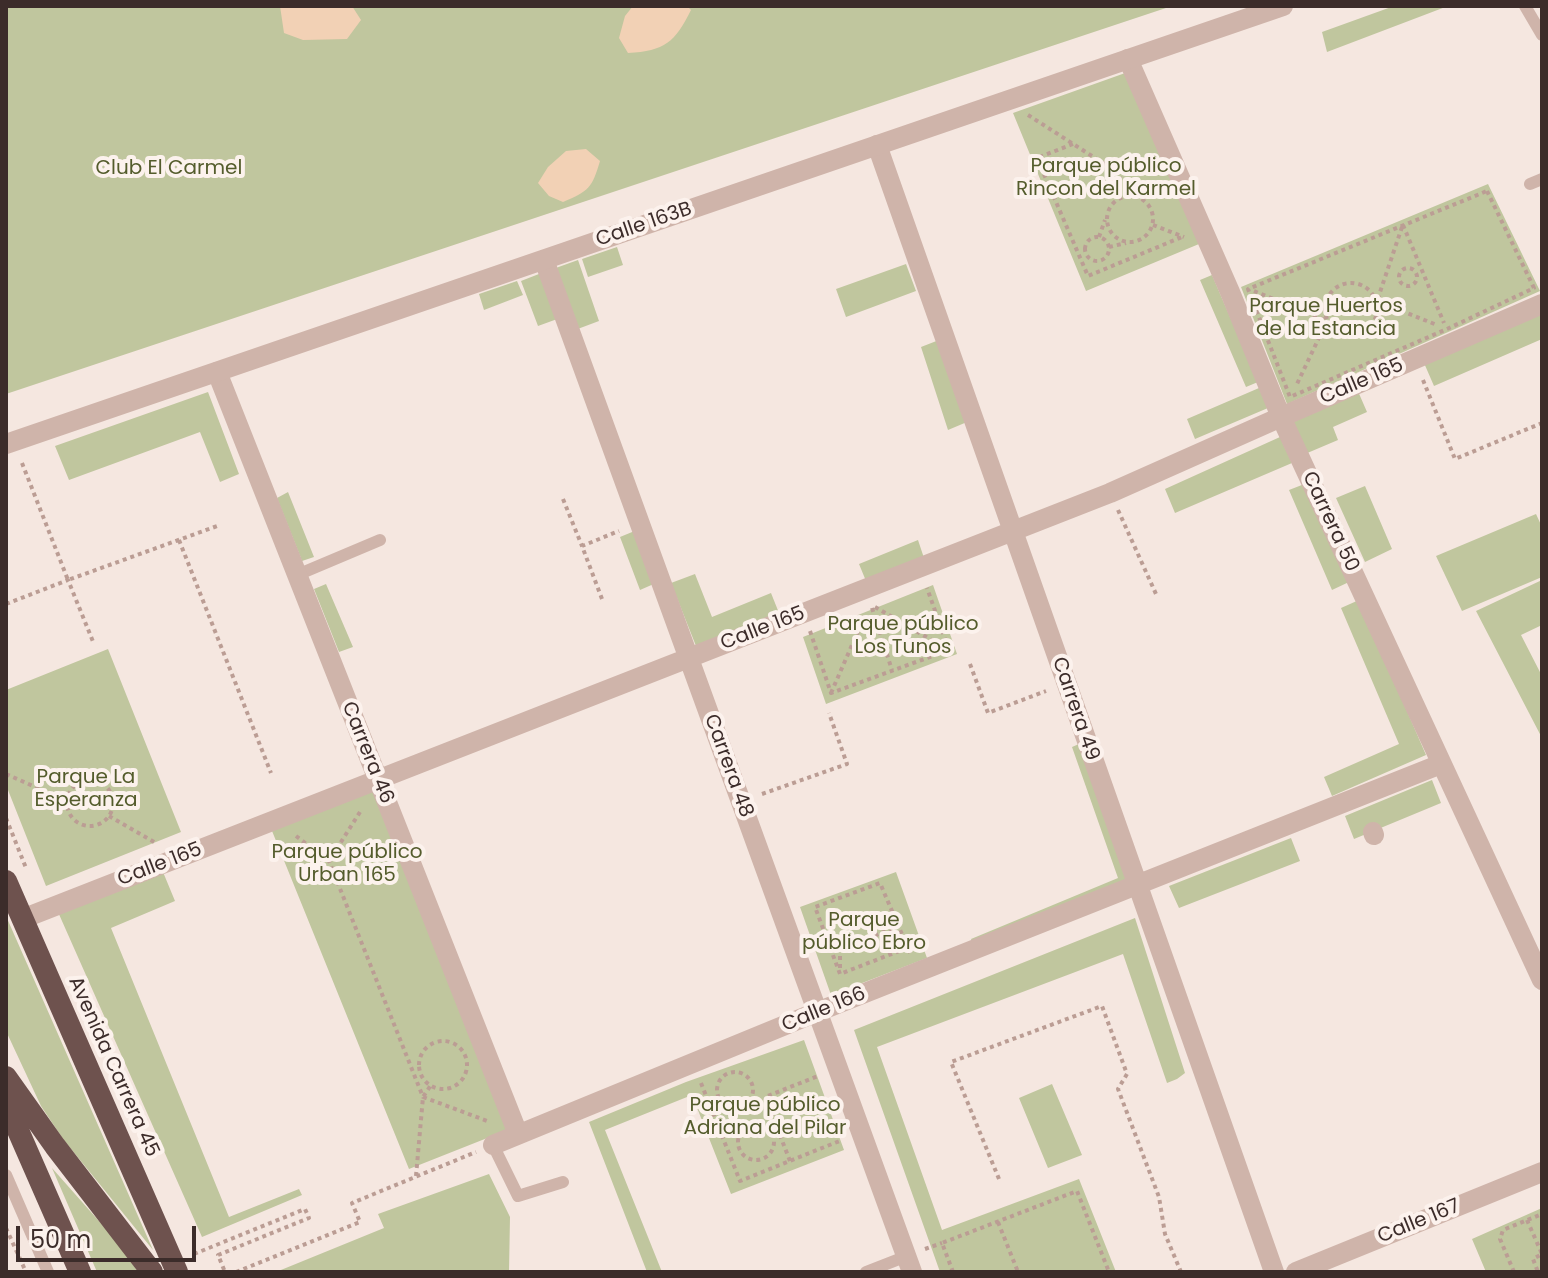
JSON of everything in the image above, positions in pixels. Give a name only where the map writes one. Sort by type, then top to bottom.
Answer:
[{"type":"highway","name":"Avenida Carrera 45","points":[[6,881],[177,1272]]},
{"type":"highway","points":[[6,1077],[26,1108],[152,1272]]},
{"type":"highway","points":[[6,1103],[80,1272]]},
{"type":"street","name":"Calle 163B","points":[[10,443],[1283,6]]},
{"type":"street","name":"Carrera 50","points":[[1128,59],[1239,290],[1281,417],[1542,980]]},
{"type":"street","name":"Carrera 49","points":[[877,145],[1274,1272]]},
{"type":"street","name":"Carrera 48","points":[[544,260],[910,1264]]},
{"type":"street","name":"Calle 165","points":[[22,919],[1110,493],[1542,304]]},
{"type":"street","name":"Carrera 46","points":[[217,372],[518,1134]]},
{"type":"street","name":"Calle 166","points":[[493,1145],[1137,885],[1362,802],[1441,764]]},
{"type":"street","name":"Calle 167","points":[[1296,1272],[1542,1172]]},
{"type":"lane","points":[[1525,6],[1542,35]]},
{"type":"lane","points":[[297,575],[380,540]]},
{"type":"lane","points":[[493,1145],[518,1196],[563,1182]]},
{"type":"lane","points":[[6,1175],[48,1272]]},
{"type":"lane","points":[[866,1272],[910,1264]]},
{"type":"path","points":[[1039,109],[1025,114],[1120,174],[1120,198]]},
{"type":"path","points":[[1073,144],[1037,158],[1088,276],[1182,237]]},
{"type":"path","points":[[1239,290],[1487,191],[1534,288],[1447,329],[1377,301]]},
{"type":"path","points":[[1099,237],[1114,202],[1135,196],[1148,204],[1153,225],[1144,238],[1109,247]]},
{"type":"path","points":[[1107,216],[1115,237],[1129,242]]},
{"type":"path","points":[[1403,225],[1447,329]]},
{"type":"path","points":[[1377,301],[1403,225]]},
{"type":"path","points":[[1099,237],[1109,247],[1105,258],[1098,261],[1090,259],[1085,253],[1085,244],[1091,238],[1099,237]]},
{"type":"path","points":[[1412,269],[1417,259]]},
{"type":"path","points":[[1403,269],[1412,269],[1417,273],[1415,284],[1409,287],[1403,285],[1399,280],[1400,274],[1403,269]]},
{"type":"path","points":[[1417,279],[1427,282]]},
{"type":"path","points":[[1239,290],[1327,321],[1340,333],[1349,335],[1357,335],[1372,326],[1378,309],[1377,301],[1373,293],[1359,283],[1341,284],[1328,295],[1325,303],[1327,321],[1281,417]]},
{"type":"path","points":[[1414,359],[1455,459],[1542,423]]},
{"type":"path","points":[[10,443],[94,644]]},
{"type":"path","points":[[1110,493],[1156,594]]},
{"type":"path","points":[[563,499],[602,599]]},
{"type":"path","points":[[582,546],[640,523]]},
{"type":"path","points":[[6,604],[220,525]]},
{"type":"path","points":[[179,540],[271,773]]},
{"type":"path","points":[[925,582],[949,650]]},
{"type":"path","points":[[870,603],[949,650]]},
{"type":"path","points":[[870,603],[892,670]]},
{"type":"path","points":[[831,693],[870,603]]},
{"type":"path","points":[[809,628],[831,693]]},
{"type":"path","points":[[831,693],[949,650]]},
{"type":"path","points":[[970,664],[988,713],[1067,683]]},
{"type":"path","points":[[741,802],[847,764],[829,713]]},
{"type":"path","points":[[6,774],[67,801]]},
{"type":"path","points":[[87,780],[98,781],[107,787],[112,796],[113,806],[109,816],[102,823],[92,826],[74,820],[68,811],[67,801],[71,791],[87,780]]},
{"type":"path","points":[[329,861],[378,780]]},
{"type":"path","points":[[109,816],[180,857]]},
{"type":"path","points":[[275,820],[329,861],[423,1097],[416,1177]]},
{"type":"path","points":[[840,974],[815,907],[880,883],[907,948]]},
{"type":"path","points":[[840,974],[840,949],[852,944],[889,930],[907,948]]},
{"type":"path","points":[[840,974],[907,948]]},
{"type":"path","points":[[999,1179],[951,1062],[1102,1006],[1127,1074],[1118,1089],[1159,1197],[1165,1234],[1181,1272]]},
{"type":"path","points":[[448,1041],[455,1044],[465,1054],[464,1077],[453,1087],[431,1085],[425,1081],[419,1067],[422,1053],[433,1043],[448,1041]]},
{"type":"path","points":[[696,1071],[740,1181],[849,1136]]},
{"type":"path","points":[[753,1089],[750,1101],[734,1108],[719,1100],[717,1088],[722,1078],[732,1073],[748,1078],[753,1089],[765,1097],[790,1161]]},
{"type":"path","points":[[765,1097],[824,1074]]},
{"type":"path","points":[[423,1097],[431,1085]]},
{"type":"path","points":[[423,1097],[518,1134]]},
{"type":"path","points":[[761,1124],[771,1131],[775,1141],[771,1153],[755,1160],[741,1150],[739,1139],[744,1128],[761,1124],[772,1114]]},
{"type":"path","points":[[236,1272],[360,1222],[352,1203],[493,1145]]},
{"type":"path","points":[[953,1272],[942,1243],[1077,1191],[1109,1272]]},
{"type":"path","points":[[193,1255],[305,1209],[309,1218],[218,1255],[225,1272]]},
{"type":"path","points":[[1514,1272],[1500,1239],[1503,1230],[1542,1214]]},
{"type":"path","points":[[1527,1220],[1542,1254],[1533,1259],[1538,1272]]},
{"type":"path","points":[[998,1221],[1018,1272]]},
{"type":"path","points":[[6,1228],[26,1272]]},
{"type":"green space","name":"Club El Carmel","points":[[6,6],[1172,6],[6,394]]},
{"type":"green space","points":[[1394,6],[1448,6],[1327,52],[1322,32]]},
{"type":"green space","name":"Parque público Rincon del Karmel","points":[[1128,72],[1199,244],[1086,291],[1013,113]]},
{"type":"green space","name":"Parque Huertos de la Estancia","points":[[1488,184],[1540,291],[1287,404],[1241,287]]},
{"type":"green space","points":[[617,247],[623,265],[588,277],[582,259]]},
{"type":"green space","points":[[578,260],[599,321],[575,330],[553,269]]},
{"type":"green space","points":[[906,264],[916,291],[846,317],[836,289]]},
{"type":"green space","points":[[544,272],[560,318],[538,326],[521,281]]},
{"type":"green space","points":[[1212,275],[1258,382],[1246,387],[1200,280]]},
{"type":"green space","points":[[517,281],[523,295],[484,310],[479,294]]},
{"type":"green space","points":[[1542,314],[1542,339],[1434,386],[1424,363]]},
{"type":"green space","points":[[939,340],[967,422],[948,430],[921,347]]},
{"type":"green space","points":[[1259,388],[1268,408],[1195,439],[1187,419]]},
{"type":"green space","points":[[1357,389],[1367,412],[1333,427],[1338,440],[1305,454],[1291,420]]},
{"type":"green space","points":[[208,392],[239,474],[220,482],[200,432],[69,480],[55,446]]},
{"type":"green space","points":[[1280,437],[1292,463],[1175,513],[1165,489]]},
{"type":"green space","points":[[1307,483],[1349,582],[1332,590],[1289,490]]},
{"type":"green space","points":[[1365,486],[1392,549],[1365,562],[1336,498]]},
{"type":"green space","points":[[288,492],[314,557],[302,561],[277,498]]},
{"type":"green space","points":[[1536,514],[1542,527],[1542,577],[1462,611],[1436,556]]},
{"type":"green space","points":[[637,530],[656,583],[640,590],[620,537]]},
{"type":"green space","points":[[918,540],[924,558],[866,581],[859,564]]},
{"type":"green space","points":[[695,574],[712,617],[771,593],[781,618],[698,651],[671,583]]},
{"type":"green space","points":[[1542,580],[1542,625],[1521,635],[1542,676],[1542,738],[1476,611]]},
{"type":"green space","points":[[326,584],[353,647],[339,652],[314,589]]},
{"type":"green space","name":"Parque público Los Tunos","points":[[933,585],[957,654],[826,704],[803,637]]},
{"type":"green space","points":[[1359,600],[1426,755],[1332,796],[1324,777],[1399,744],[1341,608]]},
{"type":"green space","name":"Parque La Esperanza","points":[[108,649],[181,832],[46,886],[6,785],[6,690]]},
{"type":"green space","points":[[1079,744],[1131,881],[973,945],[971,939],[1118,878],[1072,747]]},
{"type":"green space","points":[[1432,780],[1441,803],[1354,839],[1345,816]]},
{"type":"green space","name":"Parque público Urban 165","points":[[376,786],[510,1129],[409,1169],[270,826]]},
{"type":"green space","points":[[1291,838],[1300,861],[1179,908],[1169,886]]},
{"type":"green space","points":[[163,872],[175,901],[111,928],[229,1217],[299,1189],[302,1195],[202,1237],[58,912]]},
{"type":"green space","name":"Parque público Ebro","points":[[896,872],[927,958],[831,995],[800,907]]},
{"type":"green space","points":[[6,916],[153,1250],[63,1139],[41,1106],[6,1031]]},
{"type":"green space","points":[[1135,918],[1185,1073],[1177,1079],[1167,1083],[1123,954],[877,1047],[942,1230],[1079,1179],[1116,1272],[940,1272],[854,1030]]},
{"type":"green space","name":"Parque público Adriana del Pilar","points":[[804,1040],[844,1150],[731,1194],[692,1095],[605,1130],[662,1272],[647,1272],[589,1122],[686,1082]]},
{"type":"green space","points":[[1052,1084],[1082,1155],[1048,1168],[1019,1098]]},
{"type":"green space","points":[[52,1168],[113,1237],[138,1272],[97,1272]]},
{"type":"green space","points":[[489,1174],[510,1217],[509,1272],[276,1272],[384,1228],[378,1214]]},
{"type":"green space","points":[[1542,1208],[1542,1272],[1486,1272],[1472,1239]]},
{"type":"sand","points":[[280,6],[352,6],[361,20],[347,39],[303,40],[284,33]]},
{"type":"sand","points":[[633,6],[687,6],[691,10],[680,30],[667,43],[651,50],[628,53],[619,38],[625,16]]},
{"type":"sand","points":[[586,149],[600,161],[588,188],[563,202],[549,196],[538,183],[548,167],[566,151]]}]
